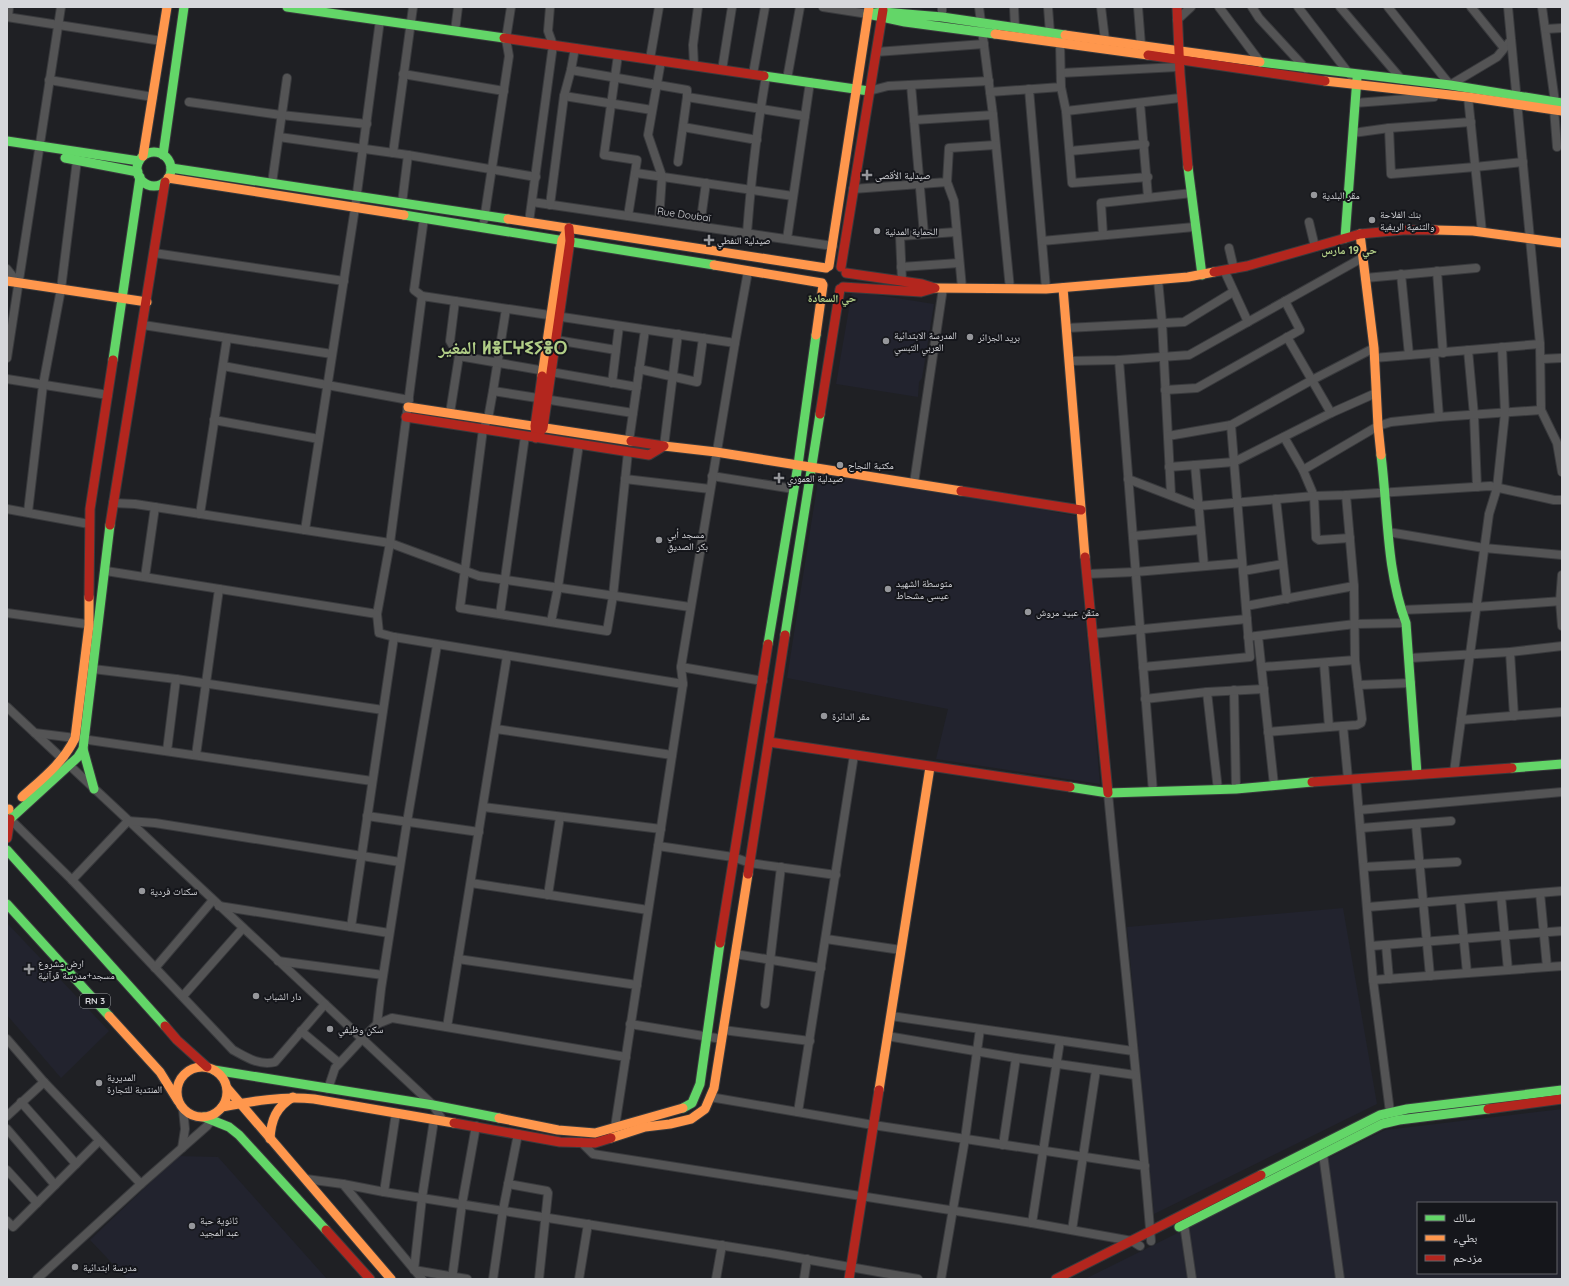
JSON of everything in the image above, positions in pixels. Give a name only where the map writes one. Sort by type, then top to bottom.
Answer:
[{"type":"street","points":[[10,7],[8,17],[162,41]]},
{"type":"street","points":[[7,358],[60,7]]},
{"type":"street","points":[[66,762],[74,738],[93,625],[106,572],[100,526],[91,503],[122,299],[141,159],[153,97],[167,7]]},
{"type":"street","points":[[163,155],[184,7]]},
{"type":"street","points":[[287,7],[869,91],[888,86],[988,81]]},
{"type":"street","points":[[393,153],[413,7]]},
{"type":"street","points":[[455,31],[458,7]]},
{"type":"street","points":[[482,228],[509,56],[506,39],[511,7]]},
{"type":"street","points":[[530,222],[553,45],[548,31],[550,7]]},
{"type":"street","points":[[650,59],[659,7]]},
{"type":"street","points":[[694,66],[693,44],[698,7]]},
{"type":"street","points":[[722,70],[732,7]]},
{"type":"street","points":[[753,74],[765,7]]},
{"type":"street","points":[[787,79],[800,7]]},
{"type":"street","points":[[823,7],[883,12],[983,32],[1178,58],[1354,78],[1402,80],[1450,85],[1516,100]]},
{"type":"street","points":[[942,7],[942,17]]},
{"type":"street","points":[[980,7],[993,115],[1010,289]]},
{"type":"street","points":[[1014,7],[1015,28]]},
{"type":"street","points":[[1048,7],[1050,33]]},
{"type":"street","points":[[1101,7],[1105,40]]},
{"type":"street","points":[[1138,7],[1141,44]]},
{"type":"street","points":[[1177,7],[1180,98],[1192,193],[1194,227],[1202,275]]},
{"type":"street","points":[[1177,20],[1191,7]]},
{"type":"street","points":[[1219,7],[1260,62]]},
{"type":"street","points":[[1252,7],[1259,18],[1306,69]]},
{"type":"street","points":[[1298,7],[1354,78],[1355,103],[1345,238]]},
{"type":"street","points":[[1340,7],[1402,80]]},
{"type":"street","points":[[1388,7],[1450,85]]},
{"type":"street","points":[[1471,7],[1504,48]]},
{"type":"street","points":[[1508,7],[1540,344],[1541,410],[1557,443],[1562,472]]},
{"type":"street","points":[[1542,7],[1558,106],[1556,147]]},
{"type":"street","points":[[370,1279],[239,1135],[229,1127],[208,1119],[196,1117],[183,1109],[178,1101],[176,1093],[177,1086],[185,1073],[199,1067],[433,1106],[558,1130],[595,1133],[645,1118],[679,1110],[692,1103],[700,1084],[733,858],[798,465],[822,284],[821,276],[828,267],[832,246],[869,10]]},
{"type":"street","points":[[883,12],[912,11],[1015,28],[1141,44],[1178,58]]},
{"type":"street","points":[[37,1279],[182,1148],[210,1116],[221,1108],[239,1102],[275,1097],[314,1099],[438,1121],[476,1126],[560,1142],[595,1143],[645,1127],[670,1124],[691,1119],[705,1109],[714,1088],[841,288],[846,281],[843,270],[853,189],[883,12]]},
{"type":"street","points":[[305,530],[355,208],[380,20]]},
{"type":"street","points":[[1546,29],[1562,28]]},
{"type":"street","points":[[1450,85],[1497,57],[1511,40]]},
{"type":"street","points":[[1060,42],[1061,87],[1066,111],[1072,183],[1148,177]]},
{"type":"street","points":[[876,52],[984,44]]},
{"type":"street","points":[[550,205],[564,96],[575,48]]},
{"type":"street","points":[[618,55],[604,155],[637,160],[628,216]]},
{"type":"street","points":[[1060,73],[1178,58],[1260,62],[1455,96],[1516,100],[1558,106]]},
{"type":"street","points":[[659,220],[662,176],[648,135],[660,61]]},
{"type":"street","points":[[571,70],[686,90],[687,97],[678,162]]},
{"type":"street","points":[[403,74],[504,91]]},
{"type":"street","points":[[747,233],[750,190],[766,76]]},
{"type":"street","points":[[272,183],[287,78]]},
{"type":"street","points":[[49,80],[153,97]]},
{"type":"street","points":[[787,239],[810,82]]},
{"type":"street","points":[[911,85],[924,234]]},
{"type":"street","points":[[990,92],[1061,87]]},
{"type":"street","points":[[1029,89],[1046,289]]},
{"type":"street","points":[[564,96],[611,102],[652,110]]},
{"type":"street","points":[[1355,103],[1455,96]]},
{"type":"street","points":[[687,97],[805,116]]},
{"type":"street","points":[[1468,97],[1482,232]]},
{"type":"street","points":[[1066,111],[1180,98]]},
{"type":"street","points":[[189,102],[281,115],[367,124]]},
{"type":"street","points":[[1140,103],[1148,177],[1148,197]]},
{"type":"street","points":[[914,120],[993,115]]},
{"type":"street","points":[[1353,133],[1388,128],[1471,122]]},
{"type":"street","points":[[682,127],[757,140]]},
{"type":"street","points":[[1388,128],[1391,174],[1475,168],[1523,162]]},
{"type":"street","points":[[279,137],[492,168],[536,177]]},
{"type":"street","points":[[7,141],[139,175],[144,182],[154,186],[166,180],[424,218],[822,284],[832,290],[841,288],[921,292],[939,288],[1046,289],[1158,280],[1202,275],[1234,269],[1360,234],[1403,230],[1482,232],[1562,243]]},
{"type":"street","points":[[1070,151],[1145,144]]},
{"type":"street","points":[[962,288],[954,201],[947,182],[949,148],[995,145]]},
{"type":"street","points":[[7,148],[141,159],[153,152],[167,158],[171,168],[166,180],[113,503],[100,526],[93,625],[93,669],[84,739],[84,749],[94,789]]},
{"type":"street","points":[[402,203],[408,155]]},
{"type":"street","points":[[28,512],[43,385],[61,289],[77,160]]},
{"type":"street","points":[[171,168],[828,267],[833,265],[843,270],[939,288]]},
{"type":"street","points":[[636,173],[793,196]]},
{"type":"street","points":[[853,189],[947,182]]},
{"type":"street","points":[[700,226],[706,183]]},
{"type":"street","points":[[1103,235],[1101,203],[1192,193]]},
{"type":"street","name":"Rue Doubaï","points":[[532,202],[832,246]]},
{"type":"street","points":[[424,218],[414,290],[422,296],[735,343]]},
{"type":"street","points":[[1309,222],[1315,247]]},
{"type":"street","points":[[1042,241],[1194,227]]},
{"type":"street","points":[[536,438],[539,427],[569,228]]},
{"type":"street","points":[[902,281],[900,236],[956,232]]},
{"type":"street","points":[[1360,234],[1374,353],[1378,426],[1386,492],[1388,532],[1394,578],[1406,623],[1410,658],[1417,774]]},
{"type":"street","points":[[1229,248],[1234,269]]},
{"type":"street","points":[[154,253],[344,280]]},
{"type":"street","points":[[1069,361],[1119,360],[1189,355],[1362,258]]},
{"type":"street","points":[[901,267],[959,263]]},
{"type":"street","points":[[1365,278],[1476,268]]},
{"type":"street","points":[[7,269],[18,283]]},
{"type":"street","points":[[1224,270],[1248,322]]},
{"type":"street","points":[[615,1127],[683,684],[680,667],[748,271]]},
{"type":"street","points":[[1437,271],[1443,352]]},
{"type":"street","points":[[1401,274],[1409,355]]},
{"type":"street","points":[[1158,280],[1162,322],[1171,495]]},
{"type":"street","points":[[7,281],[147,302]]},
{"type":"street","points":[[914,483],[939,288]]},
{"type":"street","points":[[1063,288],[1092,634],[1145,1166],[1150,1236]]},
{"type":"street","points":[[1066,328],[1184,322],[1233,292]]},
{"type":"street","points":[[422,296],[390,543],[377,614],[379,633],[437,645],[683,684]]},
{"type":"street","points":[[450,413],[459,356],[450,341],[455,301]]},
{"type":"street","points":[[1165,390],[1197,388],[1300,330],[1285,301]]},
{"type":"street","points":[[506,309],[494,391],[488,419],[483,429],[460,608],[607,631],[613,596],[628,452]]},
{"type":"street","points":[[547,371],[556,340],[555,316]]},
{"type":"street","points":[[143,325],[332,354]]},
{"type":"street","points":[[612,383],[619,326]]},
{"type":"street","points":[[629,441],[645,330]]},
{"type":"street","points":[[664,446],[678,334]]},
{"type":"street","points":[[1287,337],[1331,413]]},
{"type":"street","points":[[200,514],[227,338]]},
{"type":"street","points":[[639,369],[673,375],[696,382],[702,338]]},
{"type":"street","points":[[556,340],[616,350]]},
{"type":"street","points":[[1168,436],[1231,425],[1312,380],[1374,353],[1409,355],[1540,344]]},
{"type":"street","points":[[1454,772],[1489,514],[1497,488],[1505,413],[1502,347]]},
{"type":"street","points":[[1468,350],[1474,415],[1477,487]]},
{"type":"street","points":[[1434,353],[1439,417]]},
{"type":"street","points":[[459,356],[636,387]]},
{"type":"street","points":[[1541,359],[1562,358]]},
{"type":"street","points":[[1119,360],[1153,792]]},
{"type":"street","points":[[223,366],[327,386],[450,413],[629,441],[716,452],[1081,510]]},
{"type":"street","points":[[7,379],[108,395]]},
{"type":"street","points":[[494,391],[633,413]]},
{"type":"street","points":[[1169,467],[1234,462],[1376,392]]},
{"type":"street","points":[[1303,470],[1378,426],[1391,422],[1541,410]]},
{"type":"street","points":[[406,417],[649,455],[664,446]]},
{"type":"street","points":[[214,420],[319,439]]},
{"type":"street","points":[[1143,667],[1250,657],[1231,425]]},
{"type":"street","points":[[500,614],[525,436]]},
{"type":"street","points":[[1284,437],[1303,470],[1314,496],[1316,538],[1350,538]]},
{"type":"street","points":[[551,622],[558,588],[578,444]]},
{"type":"street","points":[[1195,465],[1204,566]]},
{"type":"street","points":[[712,476],[794,489]]},
{"type":"street","points":[[625,479],[710,490]]},
{"type":"street","points":[[1128,479],[1198,506],[1314,496],[1346,496],[1386,492],[1490,486],[1554,500],[1562,500]]},
{"type":"street","points":[[1268,732],[1357,725],[1362,719],[1355,660],[1354,586],[1346,496]]},
{"type":"street","points":[[1276,499],[1287,599]]},
{"type":"street","points":[[91,503],[102,502],[155,507],[390,543],[479,576],[690,607]]},
{"type":"street","points":[[145,577],[155,507]]},
{"type":"street","points":[[7,509],[100,526]]},
{"type":"street","points":[[1132,536],[1200,530]]},
{"type":"street","points":[[1388,532],[1484,548],[1562,555]]},
{"type":"street","points":[[1087,574],[1135,572],[1204,566],[1242,567],[1283,564]]},
{"type":"street","points":[[106,572],[377,614]]},
{"type":"street","points":[[1562,575],[1562,626]]},
{"type":"street","points":[[1246,606],[1354,586]]},
{"type":"street","points":[[196,755],[219,589]]},
{"type":"street","points":[[1402,610],[1561,601]]},
{"type":"street","points":[[7,613],[93,625]]},
{"type":"street","points":[[1092,634],[1247,619]]},
{"type":"street","points":[[1248,637],[1355,624],[1406,623]]},
{"type":"street","points":[[1258,636],[1274,785]]},
{"type":"street","points":[[350,927],[394,637]]},
{"type":"street","points":[[377,1024],[400,862],[437,645]]},
{"type":"street","points":[[1410,658],[1510,652],[1562,646]]},
{"type":"street","points":[[1510,652],[1514,716]]},
{"type":"street","points":[[447,1027],[507,656]]},
{"type":"street","points":[[1262,667],[1355,660]]},
{"type":"street","points":[[1324,663],[1329,727]]},
{"type":"street","points":[[680,667],[763,681]]},
{"type":"street","points":[[93,669],[176,679],[383,710]]},
{"type":"street","points":[[167,751],[176,679]]},
{"type":"street","points":[[1358,685],[1411,683]]},
{"type":"street","points":[[1145,699],[1207,692],[1264,689]]},
{"type":"street","points":[[1234,690],[1236,789]]},
{"type":"street","points":[[1207,692],[1218,790]]},
{"type":"street","points":[[7,707],[433,1106],[438,1121],[422,1198],[414,1270]]},
{"type":"street","points":[[1461,720],[1562,712]]},
{"type":"street","points":[[1343,726],[1359,810],[1373,980],[1390,1112]]},
{"type":"street","points":[[496,729],[672,755]]},
{"type":"street","points":[[35,733],[372,781]]},
{"type":"street","points":[[769,742],[1108,793],[1236,789],[1562,764]]},
{"type":"street","points":[[7,838],[8,814],[66,762],[81,754],[84,749]]},
{"type":"street","points":[[798,1112],[854,755]]},
{"type":"street","points":[[849,1279],[930,767]]},
{"type":"street","points":[[1359,810],[1562,792]]},
{"type":"street","points":[[483,807],[560,818],[661,829]]},
{"type":"street","points":[[8,814],[233,1050],[255,1061],[268,1064],[275,1062],[325,1004]]},
{"type":"street","points":[[367,816],[479,832]]},
{"type":"street","points":[[548,895],[560,818]]},
{"type":"street","points":[[128,820],[400,862]]},
{"type":"street","points":[[72,880],[128,820]]},
{"type":"street","points":[[1361,828],[1416,825],[1451,821]]},
{"type":"street","points":[[1416,825],[1430,976]]},
{"type":"street","points":[[658,846],[733,858],[750,863],[836,875]]},
{"type":"street","points":[[7,850],[177,1040],[210,1069],[220,1075],[227,1088],[391,1279]]},
{"type":"street","points":[[1364,867],[1457,862]]},
{"type":"street","points":[[766,1004],[781,867]]},
{"type":"street","points":[[471,883],[648,910]]},
{"type":"street","points":[[1368,907],[1562,891]]},
{"type":"street","points":[[1540,893],[1547,967]]},
{"type":"street","points":[[1501,896],[1508,970]]},
{"type":"street","points":[[155,968],[213,900]]},
{"type":"street","points":[[1460,900],[1465,939],[1467,973]]},
{"type":"street","name":"RN 3","points":[[7,904],[160,1072],[178,1101]]},
{"type":"street","points":[[219,906],[389,933]]},
{"type":"street","points":[[183,996],[243,928]]},
{"type":"street","points":[[1371,946],[1562,931]]},
{"type":"street","points":[[826,939],[901,950]]},
{"type":"street","points":[[1386,945],[1389,979]]},
{"type":"street","points":[[735,954],[821,968]]},
{"type":"street","points":[[458,959],[637,985]]},
{"type":"street","points":[[278,961],[383,975]]},
{"type":"street","points":[[1373,980],[1562,966]]},
{"type":"street","points":[[891,1016],[1133,1051]]},
{"type":"street","points":[[328,1089],[335,1068],[339,1063],[377,1024],[392,1018],[626,1057]]},
{"type":"street","points":[[630,1024],[707,1037],[722,1034],[810,1041]]},
{"type":"street","points":[[941,1279],[965,1139],[980,1029]]},
{"type":"street","points":[[301,1031],[339,1063]]},
{"type":"street","points":[[887,1036],[978,1050],[1016,1058],[1135,1075]]},
{"type":"street","points":[[7,1039],[44,1082],[141,1184]]},
{"type":"street","points":[[1032,1223],[1060,1041]]},
{"type":"street","points":[[1002,1145],[1016,1058]]},
{"type":"street","points":[[1072,1230],[1096,1070]]},
{"type":"street","points":[[7,1116],[44,1082]]},
{"type":"street","points":[[221,1108],[225,1101],[227,1088]]},
{"type":"street","points":[[1056,1279],[1150,1236],[1372,1118],[1390,1112],[1562,1090]]},
{"type":"street","points":[[270,1139],[273,1115],[278,1107],[293,1097]]},
{"type":"street","points":[[710,1097],[873,1125],[1145,1166]]},
{"type":"street","points":[[1150,1236],[1184,1224],[1373,1127],[1391,1121],[1562,1099]]},
{"type":"street","points":[[21,1102],[76,1164]]},
{"type":"street","points":[[182,1148],[185,1130],[183,1109]]},
{"type":"street","points":[[384,1192],[396,1113]]},
{"type":"street","points":[[452,1278],[462,1204],[476,1126]]},
{"type":"street","points":[[7,1130],[55,1185]]},
{"type":"street","points":[[493,1279],[508,1184],[518,1134]]},
{"type":"street","points":[[7,1221],[13,1227],[99,1141]]},
{"type":"street","points":[[581,1142],[593,1154],[1032,1223],[1136,1243]]},
{"type":"street","points":[[1322,1154],[1340,1279]]},
{"type":"street","points":[[7,1170],[37,1203]]},
{"type":"street","points":[[305,1179],[722,1245],[918,1279]]},
{"type":"street","points":[[343,1184],[422,1279]]},
{"type":"street","points":[[508,1184],[547,1191],[548,1196],[539,1279]]},
{"type":"street","points":[[579,1279],[588,1224]]},
{"type":"street","points":[[1184,1224],[1192,1279]]},
{"type":"street","points":[[1074,1279],[1136,1243]]},
{"type":"street","points":[[716,1279],[722,1245]]},
{"type":"street","points":[[804,1279],[807,1259]]},
{"type":"street","points":[[414,1270],[452,1278],[467,1279]]},
{"type":"shaded area","name":"المدرسة الابتدائية العربي التبسي","points":[[852,291],[934,304],[922,378],[919,382],[918,397],[836,384]]},
{"type":"shaded area","points":[[819,474],[996,501],[1076,516],[1100,784],[936,759],[948,709],[787,678]]},
{"type":"shaded area","points":[[1343,908],[1377,1104],[1154,1214],[1127,927]]},
{"type":"shaded area","name":"ارض مشروع مسجد+مدرسة قرآنية","points":[[7,923],[109,1031],[61,1078],[7,1015]]},
{"type":"shaded area","points":[[1562,1109],[1562,1279],[1085,1279],[1385,1130]]},
{"type":"shaded area","name":"ثانوية حبة عبد المجيد","points":[[178,1156],[218,1157],[327,1279],[127,1279],[90,1240]]},
{"type":"traffic: fast","points":[[163,155],[184,7]]},
{"type":"traffic: fast","points":[[287,7],[504,38]]},
{"type":"traffic: fast","points":[[995,34],[905,22],[868,14],[883,12],[942,17],[1065,35]]},
{"type":"traffic: fast","points":[[1260,62],[1450,85],[1562,103]]},
{"type":"traffic: fast","points":[[764,76],[869,91]]},
{"type":"traffic: fast","points":[[1345,238],[1357,78]]},
{"type":"traffic: fast","points":[[7,141],[139,161]]},
{"type":"traffic: fast","points":[[154,152],[166,157],[171,169],[166,181],[154,186],[142,181],[137,169],[142,157],[154,152]]},
{"type":"traffic: fast","points":[[65,158],[138,172]]},
{"type":"traffic: fast","points":[[1188,167],[1202,275]]},
{"type":"traffic: fast","points":[[171,168],[508,219]]},
{"type":"traffic: fast","points":[[113,360],[140,177]]},
{"type":"traffic: fast","points":[[404,215],[714,265]]},
{"type":"traffic: fast","points":[[768,644],[798,465],[816,335]]},
{"type":"traffic: fast","points":[[785,635],[820,414]]},
{"type":"traffic: fast","points":[[1381,455],[1391,561],[1399,603],[1406,623],[1417,774]]},
{"type":"traffic: fast","points":[[7,822],[78,757],[83,749],[110,525]]},
{"type":"traffic: fast","points":[[83,749],[94,789]]},
{"type":"traffic: fast","points":[[1512,768],[1562,764]]},
{"type":"traffic: fast","points":[[1070,787],[1108,793],[1236,789],[1312,782]]},
{"type":"traffic: fast","points":[[7,850],[165,1026]]},
{"type":"traffic: fast","points":[[7,904],[109,1016]]},
{"type":"traffic: fast","points":[[683,1108],[692,1103],[700,1084],[720,943]]},
{"type":"traffic: fast","points":[[214,1070],[433,1105],[499,1118]]},
{"type":"traffic: fast","points":[[1261,1175],[1380,1115],[1407,1109],[1562,1090]]},
{"type":"traffic: fast","points":[[1179,1227],[1382,1124],[1399,1120],[1488,1109]]},
{"type":"traffic: fast","points":[[204,1117],[229,1127],[239,1135],[326,1230]]},
{"type":"traffic: slow","points":[[143,156],[167,7]]},
{"type":"traffic: slow","points":[[829,266],[869,7]]},
{"type":"traffic: slow","points":[[995,34],[1148,55]]},
{"type":"traffic: slow","points":[[1065,35],[1260,62]]},
{"type":"traffic: slow","points":[[1325,81],[1468,97],[1562,111]]},
{"type":"traffic: slow","points":[[168,178],[404,215]]},
{"type":"traffic: slow","points":[[508,219],[826,268]]},
{"type":"traffic: slow","points":[[542,376],[562,240],[569,228]]},
{"type":"traffic: slow","points":[[1435,230],[1473,231],[1562,243]]},
{"type":"traffic: slow","points":[[1360,234],[1374,348],[1381,455]]},
{"type":"traffic: slow","points":[[714,265],[822,283]]},
{"type":"traffic: slow","points":[[935,288],[1046,289],[1188,277],[1214,272]]},
{"type":"traffic: slow","points":[[7,281],[147,302]]},
{"type":"traffic: slow","points":[[816,335],[823,285]]},
{"type":"traffic: slow","points":[[1063,288],[1085,557]]},
{"type":"traffic: slow","points":[[408,407],[631,441]]},
{"type":"traffic: slow","points":[[664,446],[716,452],[961,491]]},
{"type":"traffic: slow","points":[[22,797],[58,763],[75,738],[89,625],[89,597]]},
{"type":"traffic: slow","points":[[879,1090],[930,767]]},
{"type":"traffic: slow","points":[[611,1138],[645,1127],[670,1124],[691,1119],[705,1109],[714,1088],[748,874]]},
{"type":"traffic: slow","points":[[109,1016],[160,1072],[178,1101]]},
{"type":"traffic: slow","points":[[197,1067],[207,1067],[220,1074],[227,1087],[227,1092],[227,1097],[220,1110],[207,1117],[197,1117],[188,1113],[181,1106],[177,1097],[177,1087],[181,1078],[188,1071],[197,1067]]},
{"type":"traffic: slow","points":[[227,1088],[391,1279]]},
{"type":"traffic: slow","points":[[270,1139],[273,1120],[282,1105],[293,1097]]},
{"type":"traffic: slow","points":[[222,1107],[256,1101],[302,1098],[454,1123]]},
{"type":"traffic: slow","points":[[499,1118],[558,1130],[595,1133],[683,1108]]},
{"type":"traffic: jam","points":[[1177,7],[1180,74],[1188,167]]},
{"type":"traffic: jam","points":[[841,267],[883,10]]},
{"type":"traffic: jam","points":[[504,38],[764,76]]},
{"type":"traffic: jam","points":[[1148,55],[1325,81]]},
{"type":"traffic: jam","points":[[110,525],[165,182]]},
{"type":"traffic: jam","points":[[542,376],[535,426],[536,438],[543,428],[570,241],[569,228]]},
{"type":"traffic: jam","points":[[1214,272],[1247,266],[1360,234],[1403,230],[1435,230]]},
{"type":"traffic: jam","points":[[843,287],[921,292],[935,288],[922,284],[846,273]]},
{"type":"traffic: jam","points":[[820,414],[840,289]]},
{"type":"traffic: jam","points":[[89,597],[90,509],[113,360]]},
{"type":"traffic: jam","points":[[406,417],[649,455],[664,446],[631,441]]},
{"type":"traffic: jam","points":[[961,491],[1081,510]]},
{"type":"traffic: jam","points":[[1085,557],[1108,793]]},
{"type":"traffic: jam","points":[[748,874],[785,635]]},
{"type":"traffic: jam","points":[[720,943],[768,644]]},
{"type":"traffic: jam","points":[[769,742],[1070,787]]},
{"type":"traffic: jam","points":[[1312,782],[1512,768]]},
{"type":"traffic: jam","points":[[7,838],[10,819]]},
{"type":"traffic: jam","points":[[165,1026],[177,1040],[207,1067]]},
{"type":"traffic: jam","points":[[849,1279],[879,1090]]},
{"type":"traffic: jam","points":[[1488,1109],[1562,1099]]},
{"type":"traffic: jam","points":[[454,1123],[560,1142],[595,1143],[611,1138]]},
{"type":"traffic: jam","points":[[1056,1279],[1261,1175]]},
{"type":"traffic: jam","points":[[326,1230],[370,1279]]},
{"type":"place","name":"صيدلية الأقصى","points":[[867,175]]},
{"type":"place","name":"مقر البلدية","points":[[1314,195]]},
{"type":"place","name":"بنك الفلاحة والتنمية الريفية","points":[[1372,220]]},
{"type":"place","name":"الحماية المدنية","points":[[877,231]]},
{"type":"place","name":"صيدلية النفطي","points":[[709,240]]},
{"type":"place","name":"بريد الجزائر","points":[[970,337]]},
{"type":"place","name":"المدرسة الابتدائية العربي التبسي","points":[[886,341]]},
{"type":"place","name":"مكتبة النجاح","points":[[840,465]]},
{"type":"place","name":"صيدلية العموري","points":[[779,478]]},
{"type":"place","name":"مسجد أبي بكر الصديق","points":[[659,540]]},
{"type":"place","name":"متوسطة الشهيد عيسى مشحاط","points":[[888,589]]},
{"type":"place","name":"متقن عبيد مروش","points":[[1028,612]]},
{"type":"place","name":"مقر الدائرة","points":[[824,716]]},
{"type":"place","name":"سكنات فردية","points":[[142,891]]},
{"type":"place","name":"ارض مشروع مسجد+مدرسة قرآنية","points":[[29,969]]},
{"type":"place","name":"دار الشباب","points":[[256,996]]},
{"type":"place","name":"سكن وظيفي","points":[[330,1029]]},
{"type":"place","name":"المديرية المنتدبة للتجارة","points":[[99,1083]]},
{"type":"place","name":"ثانوية حبة عبد المجيد","points":[[192,1226]]},
{"type":"place","name":"مدرسة ابتدائية","points":[[75,1267]]},
{"type":"district","name":"حي 19 مارس","points":[[1349,250]]},
{"type":"district","name":"حي السعادة","points":[[832,298]]},
{"type":"district","name":"المغير ⵍⴻⵎⵖⵉⵢⴻⵔ","points":[[503,348]]}]
